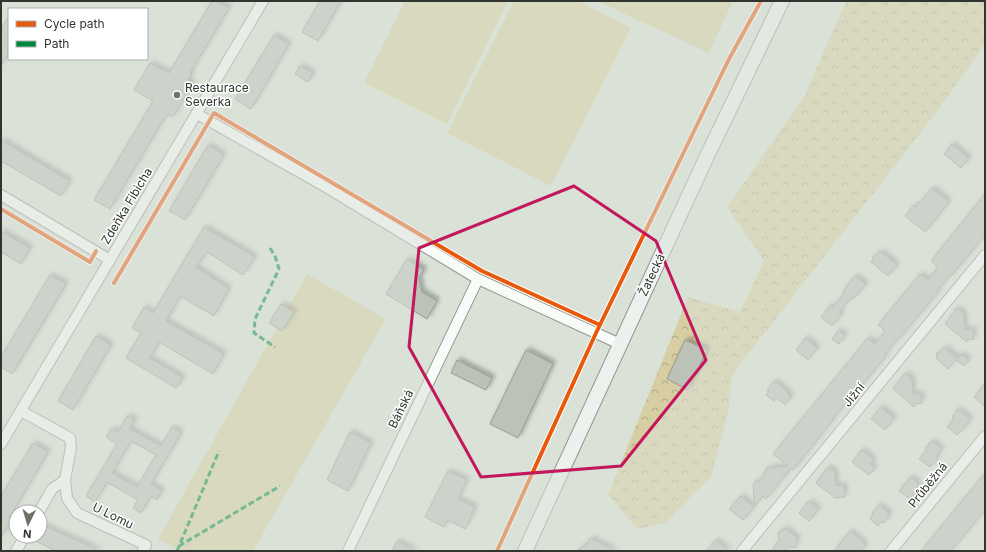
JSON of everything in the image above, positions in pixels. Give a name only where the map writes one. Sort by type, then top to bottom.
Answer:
[{"type":"street","name":"Zdeňka Fibicha","points":[[1,444],[264,1]]},
{"type":"street","name":"Žatecká","points":[[525,551],[707,156],[782,1]]},
{"type":"street","points":[[197,114],[326,188],[478,279],[620,344]]},
{"type":"street","points":[[1,195],[110,260]]},
{"type":"street","name":"Jižní","points":[[742,551],[985,255]]},
{"type":"street","name":"Báňská","points":[[348,551],[478,279]]},
{"type":"street","name":"U Lomu","points":[[21,411],[70,438],[71,447],[65,480],[67,498],[77,513],[146,546],[143,551]]},
{"type":"street","name":"Průběžná","points":[[891,551],[985,436]]},
{"type":"street","points":[[44,504],[52,489],[65,480]]},
{"type":"highlighted area","points":[[574,186],[656,241],[706,360],[621,466],[481,477],[409,347],[419,248]]},
{"type":"green space","points":[[405,1],[508,1],[447,124],[364,83]]},
{"type":"green space","points":[[514,1],[578,1],[631,28],[551,186],[447,133]]},
{"type":"green space","points":[[597,1],[733,1],[709,53]]},
{"type":"green space","points":[[846,1],[985,1],[985,45],[935,114],[732,375],[729,407],[712,475],[666,523],[638,529],[608,495],[688,297],[740,312],[764,261],[727,207],[804,97]]},
{"type":"green space","points":[[307,274],[386,319],[253,551],[181,551],[158,539]]},
{"type":"building","points":[[212,1],[216,1],[229,8],[190,73],[192,74],[188,80],[193,83],[173,117],[168,114],[163,120],[110,209],[94,200],[153,101],[134,90],[150,63],[169,73]]},
{"type":"building","points":[[320,1],[341,1],[318,41],[302,32]]},
{"type":"building","points":[[8,18],[8,54],[1,66],[1,30]]},
{"type":"building","points":[[274,35],[289,44],[251,109],[235,99]]},
{"type":"building","points":[[300,66],[313,73],[308,82],[295,74]]},
{"type":"building","points":[[1,140],[70,181],[61,196],[1,161]]},
{"type":"building","points":[[952,144],[969,158],[961,168],[944,154]]},
{"type":"building","points":[[208,145],[224,155],[185,220],[169,211]]},
{"type":"building","points":[[932,188],[949,202],[925,232],[905,216],[914,205],[916,207]]},
{"type":"building","points":[[985,194],[985,235],[950,277],[949,276],[937,291],[938,292],[897,341],[896,340],[884,356],[885,357],[845,406],[844,405],[793,470],[791,468],[766,499],[763,496],[755,506],[753,485],[756,481],[760,481],[767,468],[788,466],[773,454],[868,338],[875,344],[885,331],[878,325],[920,274],[928,280],[938,267],[931,261]]},
{"type":"building","points":[[204,227],[255,257],[243,275],[207,252],[196,267],[229,289],[214,316],[180,296],[166,321],[224,354],[213,374],[159,342],[150,358],[183,378],[176,388],[126,358],[141,333],[132,328],[144,307],[153,313]]},
{"type":"building","points":[[1,231],[30,248],[21,264],[1,252]]},
{"type":"building","points":[[880,251],[897,265],[888,276],[871,262],[873,256],[877,255]]},
{"type":"building","points":[[407,259],[424,270],[419,278],[422,292],[437,301],[427,319],[386,294]]},
{"type":"building","points":[[50,275],[66,284],[12,374],[1,367],[1,357]]},
{"type":"building","points":[[855,276],[866,284],[853,299],[851,297],[839,312],[842,314],[832,326],[821,317],[831,305],[833,307]]},
{"type":"building","points":[[281,304],[294,312],[282,331],[269,323]]},
{"type":"building","points":[[957,308],[964,314],[965,330],[973,329],[974,339],[966,340],[967,342],[945,324]]},
{"type":"building","points":[[839,330],[845,336],[839,344],[832,339]]},
{"type":"building","points":[[96,336],[111,345],[73,410],[58,401]]},
{"type":"building","points":[[806,338],[817,348],[808,360],[796,350]]},
{"type":"building","points":[[685,340],[707,350],[688,390],[667,379]]},
{"type":"building","points":[[944,347],[957,359],[961,354],[969,360],[964,366],[956,360],[948,369],[937,359],[936,353],[940,353]]},
{"type":"building","points":[[526,350],[553,364],[518,438],[490,424]]},
{"type":"building","points":[[457,360],[492,378],[486,390],[451,373]]},
{"type":"building","points":[[905,373],[912,379],[913,394],[921,394],[922,403],[914,404],[914,407],[893,389]]},
{"type":"building","points":[[775,381],[788,392],[787,393],[791,397],[785,405],[776,397],[774,401],[766,395],[769,391],[767,390]]},
{"type":"building","points":[[985,384],[985,407],[974,397]]},
{"type":"building","points":[[881,407],[894,418],[885,430],[871,419]]},
{"type":"building","points":[[958,409],[971,420],[957,435],[947,427],[954,419],[952,417]]},
{"type":"building","points":[[127,416],[135,420],[130,429],[161,446],[172,427],[181,433],[151,484],[162,491],[157,500],[151,496],[141,513],[133,508],[138,500],[107,482],[95,502],[86,496],[117,444],[106,437],[111,429],[118,432]],"holes":[[[131,441],[156,455],[137,487],[112,473]]]},
{"type":"building","points":[[350,432],[371,443],[348,491],[327,480]]},
{"type":"building","points":[[932,441],[942,449],[936,456],[938,458],[930,467],[919,459],[927,450],[925,448]]},
{"type":"building","points":[[33,443],[48,452],[17,504],[8,504],[8,526],[1,538],[1,496]]},
{"type":"building","points":[[862,450],[874,460],[870,464],[875,468],[869,475],[852,462]]},
{"type":"building","points":[[828,467],[835,472],[836,486],[844,485],[845,497],[835,498],[816,483]]},
{"type":"building","points":[[448,471],[467,480],[458,499],[475,507],[465,529],[448,520],[444,527],[425,517]]},
{"type":"building","points":[[985,473],[985,510],[951,551],[921,551]]},
{"type":"building","points":[[911,477],[919,484],[916,488],[918,489],[910,499],[899,491]]},
{"type":"building","points":[[741,496],[754,507],[743,520],[729,509]]},
{"type":"building","points":[[809,501],[819,509],[809,521],[799,513]]},
{"type":"building","points":[[879,505],[890,514],[884,523],[882,521],[878,526],[870,519],[873,514],[872,513]]},
{"type":"building","points":[[48,528],[100,551],[56,551],[41,544],[48,544]]},
{"type":"building","points":[[785,528],[798,539],[796,542],[796,547],[791,548],[789,546],[784,551],[771,551],[780,539],[778,537],[778,532],[783,531]]},
{"type":"building","points":[[850,531],[866,545],[861,551],[834,551]]},
{"type":"building","points":[[590,538],[616,551],[576,551],[587,544]]},
{"type":"building","points":[[716,540],[729,551],[706,551]]},
{"type":"building","points":[[397,541],[416,551],[392,551]]},
{"type":"marked path","points":[[270,248],[275,256],[279,269],[255,319],[254,333],[275,347]]},
{"type":"marked path","points":[[177,551],[219,451]]},
{"type":"marked path","points":[[179,546],[280,486]]},
{"type":"cycle path","points":[[497,551],[596,333],[729,59],[761,1]]},
{"type":"cycle path","points":[[114,283],[214,113],[482,271],[600,325]]},
{"type":"cycle path","points":[[1,209],[90,262],[96,251]]},
{"type":"place","name":"Restaurace Severka","points":[[177,95]]}]
